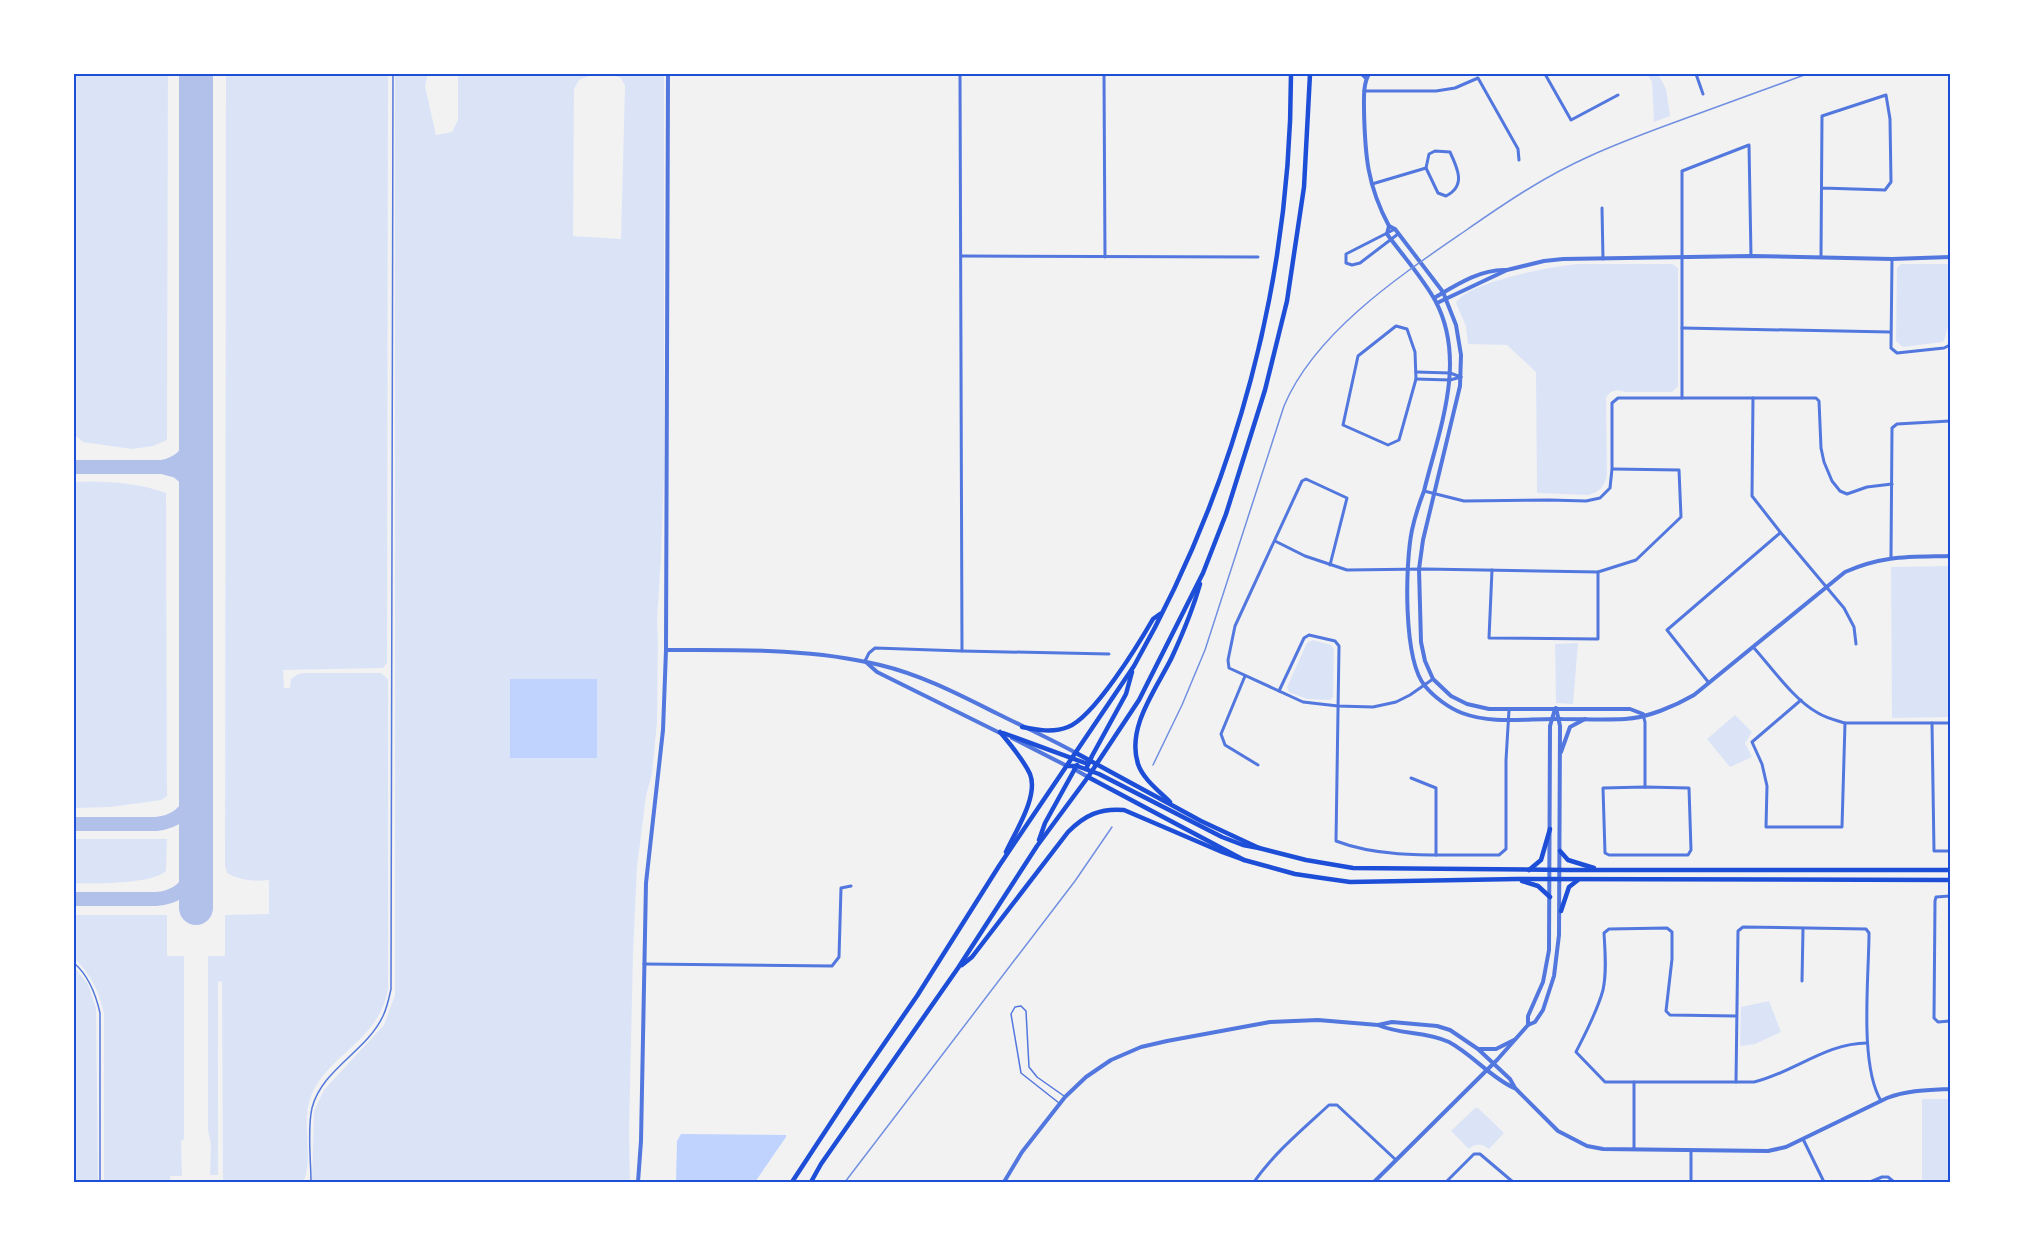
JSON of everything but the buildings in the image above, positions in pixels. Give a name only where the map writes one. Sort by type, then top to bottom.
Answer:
[{"type":"main road","points":[[1037,846],[1045,823],[1076,761],[1134,666],[1182,572],[1207,512],[1248,393],[1273,282],[1281,231],[1291,104],[1291,74]]},
{"type":"main road","points":[[811,1182],[821,1164],[958,968],[1037,846],[1088,777],[1139,700],[1203,573],[1226,514],[1266,390],[1287,301],[1305,178],[1310,74]]},
{"type":"main road","points":[[1170,802],[1141,771],[1135,750],[1135,738],[1196,600],[1203,573]]},
{"type":"main road","points":[[1022,726],[1048,731],[1059,730],[1071,726],[1085,716],[1115,679],[1153,619],[1162,613]]},
{"type":"main road","points":[[1088,777],[1088,764],[1126,694],[1134,666]]},
{"type":"main road","points":[[1000,732],[1076,761],[1097,764],[1202,821],[1259,848]]},
{"type":"main road","points":[[999,866],[1028,806],[1032,792],[1031,775],[1000,732]]},
{"type":"main road","points":[[792,1182],[917,996],[999,866],[1068,766],[1076,761],[1088,764],[1092,771],[1222,837],[1243,845],[1305,860],[1353,868],[1950,870]]},
{"type":"main road","points":[[1088,777],[1244,860]]},
{"type":"main road","points":[[958,968],[972,957],[1068,832],[1080,820],[1098,811],[1110,809],[1124,810],[1244,860],[1295,874],[1350,882],[1517,879],[1950,880]]},
{"type":"main road","points":[[1529,870],[1541,860],[1550,830]]},
{"type":"main road","points":[[1560,851],[1568,860],[1603,870]]},
{"type":"main road","points":[[1517,879],[1538,886],[1550,897]]},
{"type":"main road","points":[[1561,911],[1569,887],[1579,880]]},
{"type":"street","points":[[638,1182],[641,1141],[646,883],[663,730],[666,650],[668,74]]},
{"type":"street","points":[[960,74],[962,651]]},
{"type":"street","points":[[1104,74],[1104,257]]},
{"type":"street","points":[[1362,74],[1366,78]]},
{"type":"street","points":[[1369,74],[1364,91],[1365,153],[1379,207],[1389,226],[1397,231],[1443,292],[1459,338],[1461,377],[1423,540],[1419,569],[1421,642],[1425,661],[1433,679],[1451,696],[1467,704],[1489,709],[1509,710],[1630,709],[1643,715],[1646,787]]},
{"type":"street","points":[[1545,74],[1571,120],[1618,95]]},
{"type":"street","points":[[1696,74],[1703,94]]},
{"type":"street","points":[[1364,91],[1436,91],[1455,88],[1478,78],[1518,149],[1519,160]]},
{"type":"street","points":[[1821,257],[1822,116],[1886,95],[1890,119],[1891,182],[1884,190],[1822,188]]},
{"type":"street","points":[[1682,398],[1682,171],[1749,145],[1751,256]]},
{"type":"street","points":[[1435,151],[1450,152],[1459,185],[1446,195],[1438,193],[1426,168],[1429,154],[1435,151]]},
{"type":"street","points":[[1372,184],[1426,168]]},
{"type":"street","points":[[1602,208],[1603,259]]},
{"type":"street","points":[[1389,226],[1387,234],[1390,239],[1434,297],[1449,342],[1450,380],[1424,491],[1411,532],[1408,570],[1409,633],[1412,656],[1424,686],[1448,706],[1462,713],[1482,718],[1509,720],[1628,719],[1677,705],[1694,695],[1754,648],[1826,585],[1845,572],[1867,562],[1891,557],[1950,556]]},
{"type":"street","points":[[1397,231],[1360,262],[1350,265],[1346,263],[1346,254],[1397,231]]},
{"type":"street","points":[[962,256],[1258,257]]},
{"type":"street","points":[[1437,303],[1507,270],[1563,259],[1751,256],[1892,259],[1950,257]]},
{"type":"street","points":[[1892,259],[1891,348],[1897,353],[1944,348],[1950,345]]},
{"type":"street","points":[[1434,297],[1474,276],[1494,270],[1507,270]]},
{"type":"street","points":[[1396,326],[1407,329],[1415,352],[1416,372],[1399,440],[1388,445],[1343,425],[1358,356],[1396,326]]},
{"type":"street","points":[[1682,328],[1890,332]]},
{"type":"street","points":[[1416,372],[1450,373],[1461,377]]},
{"type":"street","points":[[1416,379],[1450,380],[1461,377]]},
{"type":"street","points":[[1424,491],[1464,501],[1586,501],[1600,498],[1610,488],[1612,403],[1618,398],[1816,398],[1819,402],[1821,448],[1824,462],[1832,481],[1840,491],[1846,494],[1867,487],[1892,484]]},
{"type":"street","points":[[1753,398],[1752,496],[1844,608],[1854,627],[1856,644]]},
{"type":"street","points":[[1891,557],[1892,428],[1897,424],[1950,420]]},
{"type":"street","points":[[1275,541],[1347,570],[1598,572],[1636,560],[1681,517],[1679,470],[1612,469]]},
{"type":"street","points":[[1330,565],[1347,498],[1306,479],[1302,481],[1235,626],[1227,664],[1229,668],[1303,702],[1338,706],[1373,706],[1396,702],[1433,679]]},
{"type":"street","points":[[1709,683],[1667,630],[1781,533]]},
{"type":"street","points":[[1492,570],[1489,638],[1501,639],[1598,639],[1598,572]]},
{"type":"street","points":[[1279,692],[1304,638],[1309,635],[1335,641],[1339,646],[1336,842],[1356,849],[1436,855],[1499,855],[1506,849],[1506,760],[1509,710]]},
{"type":"street","points":[[865,662],[869,653],[875,648],[1109,654]]},
{"type":"street","points":[[1754,648],[1801,700],[1816,712],[1845,723],[1950,723]]},
{"type":"street","points":[[666,650],[805,653],[883,665],[924,679],[1022,726],[1076,761],[1088,777]]},
{"type":"street","points":[[865,662],[877,672],[1068,766],[1076,761]]},
{"type":"street","points":[[1245,676],[1221,734],[1225,745],[1258,765]]},
{"type":"street","points":[[1801,700],[1752,742],[1762,764],[1767,786],[1766,827],[1842,828],[1845,723]]},
{"type":"street","points":[[1374,1182],[1493,1064],[1528,1025],[1535,1022],[1543,1010],[1557,958],[1561,911],[1560,757],[1559,718],[1556,708]]},
{"type":"street","points":[[1528,1025],[1528,1016],[1543,982],[1549,950],[1551,719],[1556,708]]},
{"type":"street","points":[[1560,757],[1570,727],[1586,718]]},
{"type":"street","points":[[1932,723],[1934,850],[1950,850]]},
{"type":"street","points":[[1411,778],[1436,788],[1436,855]]},
{"type":"street","points":[[1646,787],[1689,788],[1691,850],[1688,855],[1609,855],[1605,853],[1603,788],[1646,787]]},
{"type":"street","points":[[643,964],[832,966],[839,957],[842,888],[851,886]]},
{"type":"street","points":[[1950,896],[1936,897],[1935,901],[1934,995],[1934,1018],[1938,1022],[1950,1021]]},
{"type":"street","points":[[1736,1082],[1737,931],[1743,927],[1866,929],[1869,933],[1867,1043],[1873,1080],[1881,1101]]},
{"type":"street","points":[[1736,1016],[1670,1015],[1666,1011],[1672,959],[1672,932],[1667,928],[1610,929],[1604,933],[1603,990],[1576,1053],[1605,1082],[1754,1082],[1840,1046],[1867,1043]]},
{"type":"street","points":[[1802,981],[1803,928]]},
{"type":"street","points":[[1004,1182],[1022,1152],[1065,1097],[1086,1077],[1111,1060],[1142,1047],[1167,1041],[1270,1022],[1318,1020],[1378,1025],[1392,1022],[1437,1026],[1458,1035],[1478,1049],[1510,1079],[1515,1088],[1558,1131],[1587,1146],[1603,1149],[1768,1150],[1786,1147],[1881,1101],[1911,1091],[1950,1089]]},
{"type":"street","points":[[1378,1025],[1390,1030],[1423,1033],[1437,1037],[1469,1054],[1487,1070],[1515,1088]]},
{"type":"street","points":[[1478,1049],[1496,1049],[1517,1039]]},
{"type":"street","points":[[1634,1082],[1634,1149]]},
{"type":"street","points":[[1254,1182],[1260,1172],[1292,1139],[1329,1105],[1337,1104],[1396,1160]]},
{"type":"street","points":[[1803,1140],[1824,1182]]},
{"type":"street","points":[[1691,1150],[1691,1182]]},
{"type":"street","points":[[1446,1182],[1474,1154],[1480,1154],[1513,1182]]},
{"type":"street","points":[[1870,1182],[1882,1177],[1888,1177],[1894,1182]]},
{"type":"lane","points":[[311,1182],[311,1121],[312,1108],[317,1095],[326,1081],[383,1018],[391,989],[393,74]]},
{"type":"lane","points":[[74,963],[89,982],[100,1013],[100,1182]]},
{"type":"lane","points":[[1060,1103],[1026,1078],[1019,1067],[1011,1014],[1012,1010],[1018,1006],[1026,1011],[1028,1062],[1033,1073],[1065,1097]]},
{"type":"shaded area","points":[[74,74],[168,74],[167,440],[153,446],[132,449],[83,442],[75,435]]},
{"type":"shaded area","points":[[226,74],[388,74],[387,663],[383,668],[283,670],[284,688],[290,688],[291,679],[304,673],[381,673],[388,679],[388,989],[383,1007],[375,1022],[329,1069],[311,1096],[307,1116],[308,1158],[305,1178],[278,1182],[223,1181],[222,982],[218,981],[218,1175],[210,1175],[208,956],[225,956],[225,915],[269,914],[269,880],[253,881],[237,877],[227,873],[225,866]]},
{"type":"shaded area","points":[[395,74],[428,74],[425,86],[436,135],[452,132],[458,120],[458,74],[593,74],[579,80],[574,89],[573,236],[621,239],[625,86],[621,78],[610,74],[664,74],[664,475],[657,620],[657,722],[652,774],[646,796],[637,867],[629,1132],[630,1182],[312,1182],[314,1111],[324,1090],[384,1025],[395,995]]},
{"type":"shaded area","points":[[1647,74],[1658,74],[1666,89],[1670,116],[1654,122],[1652,82]]},
{"type":"shaded area","points":[[1578,264],[1672,264],[1678,268],[1678,386],[1672,392],[1617,390],[1610,393],[1606,398],[1607,474],[1603,485],[1596,492],[1588,495],[1537,493],[1536,372],[1507,345],[1468,344],[1466,326],[1456,303],[1463,295],[1493,282],[1512,276]]},
{"type":"shaded area","points":[[1901,264],[1950,264],[1950,324],[1943,342],[1903,347],[1896,341],[1897,268]]},
{"type":"shaded area","points":[[74,482],[120,483],[166,493],[167,796],[161,800],[111,807],[74,808]]},
{"type":"shaded area","points":[[1950,566],[1950,717],[1892,718],[1891,567]]},
{"type":"shaded area","points":[[1313,640],[1331,645],[1334,649],[1333,697],[1330,700],[1307,699],[1289,692],[1287,687],[1307,643]]},
{"type":"shaded area","points":[[1578,643],[1573,704],[1556,703],[1555,644]]},
{"type":"shaded area","points":[[1735,715],[1752,732],[1745,743],[1752,757],[1730,767],[1707,739]]},
{"type":"shaded area","points":[[74,839],[167,839],[166,871],[136,881],[74,883]]},
{"type":"shaded area","points":[[74,915],[167,915],[167,956],[184,956],[182,1176],[170,1176],[170,1182],[104,1182],[104,1014],[94,983],[74,958]]},
{"type":"shaded area","points":[[74,967],[88,984],[96,1008],[98,1182],[74,1182]]},
{"type":"shaded area","points":[[1769,1001],[1781,1032],[1755,1044],[1741,1046],[1741,1007]]},
{"type":"shaded area","points":[[1922,1099],[1950,1099],[1950,1182],[1922,1182]]},
{"type":"shaded area","points":[[1475,1108],[1478,1108],[1504,1133],[1489,1149],[1479,1145],[1469,1149],[1451,1131]]},
{"type":"water","points":[[510,679],[597,679],[597,758],[510,758]]},
{"type":"water","points":[[681,1134],[786,1135],[786,1137],[755,1182],[676,1182],[677,1141]]},
{"type":"taxiway","points":[[162,467],[176,462],[185,455],[191,445],[195,420],[193,381]]},
{"type":"taxiway","points":[[74,467],[162,467],[177,471],[187,479],[193,491],[194,539]]},
{"type":"taxiway","points":[[74,824],[156,824],[170,821],[180,815],[188,806],[193,793],[193,727]]},
{"type":"taxiway","points":[[74,899],[156,899],[171,896],[182,889],[189,880],[193,868],[194,815]]},
{"type":"runway","points":[[196,74],[196,908]]},
{"type":"tram line","points":[[1153,765],[1205,650],[1284,406],[1298,379],[1316,354],[1338,330],[1362,307],[1414,266],[1510,200],[1557,172],[1630,139],[1807,74]]},
{"type":"tram line","points":[[845,1182],[1075,881],[1112,827]]}]
